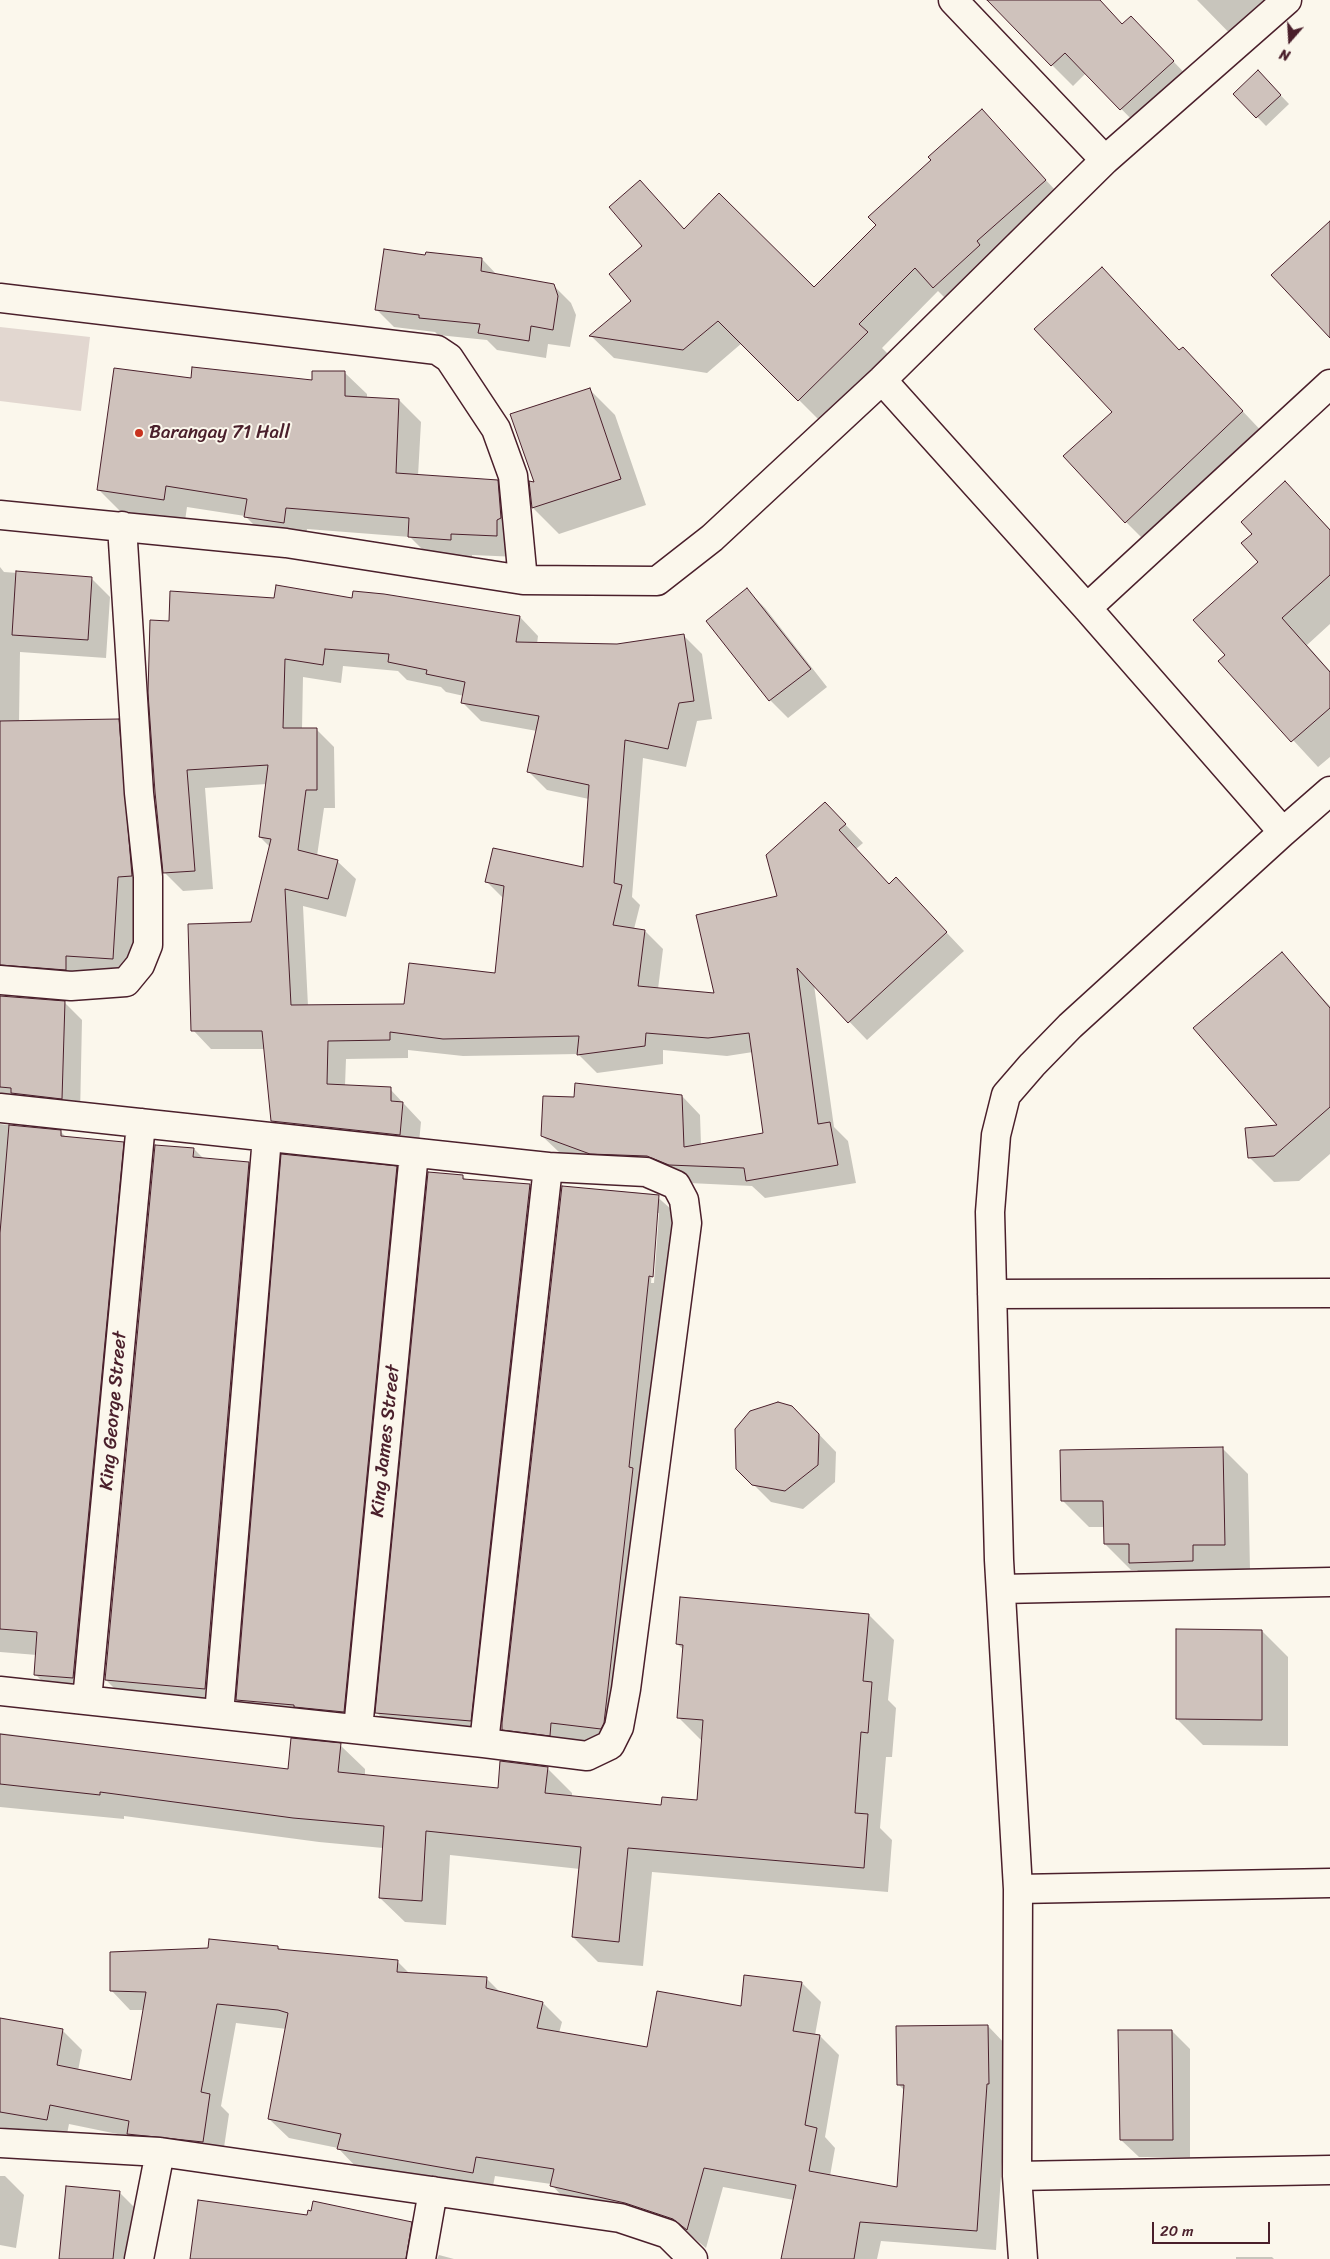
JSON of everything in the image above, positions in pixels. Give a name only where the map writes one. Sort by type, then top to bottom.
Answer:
[{"type":"street","points":[[953,0],[1105,160]]},
{"type":"street","points":[[0,515],[286,543],[524,580],[658,581],[712,538],[882,380],[1105,160],[1288,0]]},
{"type":"street","points":[[0,298],[437,350],[449,358],[496,429],[513,476],[524,580]]},
{"type":"street","points":[[882,380],[1087,608],[1283,832]]},
{"type":"street","points":[[1087,608],[1330,384]]},
{"type":"street","points":[[0,980],[71,986],[126,982],[140,965],[148,945],[148,877],[139,793],[122,526]]},
{"type":"street","points":[[1023,2259],[1017,2176],[1018,1889],[1001,1589],[990,1212],[996,1135],[1006,1095],[1070,1026],[1330,791]]},
{"type":"street","points":[[0,1691],[358,1729],[587,1756],[610,1745],[619,1726],[626,1689],[687,1223],[684,1200],[676,1185],[646,1172],[548,1167],[141,1123],[1,1116]]},
{"type":"street","name":"King George Street","points":[[87,1700],[141,1123]]},
{"type":"street","points":[[219,1714],[268,1137]]},
{"type":"street","name":"King James Street","points":[[358,1729],[414,1153]]},
{"type":"street","points":[[484,1743],[548,1167]]},
{"type":"street","points":[[992,1294],[1330,1294]]},
{"type":"street","points":[[1001,1589],[1330,1582]]},
{"type":"street","points":[[1018,1889],[1330,1883]]},
{"type":"street","points":[[0,2143],[160,2152],[620,2218],[668,2234],[692,2259]]},
{"type":"street","points":[[139,2259],[160,2152]]},
{"type":"street","points":[[1017,2176],[1330,2170]]},
{"type":"street","points":[[422,2259],[433,2191]]},
{"type":"shaded area","points":[[0,327],[90,337],[81,411],[0,401]]},
{"type":"building","points":[[987,0],[1100,0],[1122,24],[1131,16],[1174,61],[1120,110],[1065,53],[1051,66]]},
{"type":"building","points":[[1258,70],[1281,95],[1256,118],[1233,94]]},
{"type":"building","points":[[982,109],[1046,180],[977,241],[980,245],[933,288],[915,268],[859,324],[868,332],[798,401],[718,321],[683,350],[589,336],[631,301],[609,274],[642,246],[609,207],[640,180],[684,229],[719,193],[814,287],[876,225],[868,217],[931,160],[928,157]]},
{"type":"building","points":[[1330,221],[1330,338],[1271,275]]},
{"type":"building","points":[[384,249],[425,255],[426,252],[482,258],[481,271],[554,284],[558,296],[553,330],[531,326],[529,341],[478,333],[480,324],[419,318],[419,315],[375,310]]},
{"type":"building","points":[[1102,267],[1179,350],[1183,347],[1243,411],[1125,523],[1063,456],[1112,412],[1034,329]]},
{"type":"building","points":[[192,367],[312,380],[312,371],[345,371],[345,396],[399,399],[396,473],[498,480],[501,518],[497,520],[497,536],[451,534],[451,540],[408,537],[409,518],[286,508],[284,523],[244,517],[247,499],[166,486],[164,500],[97,490],[114,368],[191,378]]},
{"type":"building","points":[[590,388],[621,479],[532,508],[529,481],[534,482],[510,414]]},
{"type":"building","points":[[1285,481],[1330,530],[1330,575],[1282,618],[1330,672],[1330,708],[1291,742],[1218,661],[1225,655],[1193,620],[1258,562],[1241,543],[1252,534],[1241,522]]},
{"type":"building","points":[[16,571],[92,577],[88,640],[12,635]]},
{"type":"building","points":[[276,585],[352,598],[353,591],[384,594],[520,616],[516,642],[617,644],[684,634],[694,701],[679,703],[668,749],[625,740],[614,883],[622,885],[613,925],[645,930],[638,986],[714,993],[696,915],[777,896],[766,855],[825,802],[846,824],[839,830],[889,884],[896,877],[947,932],[848,1023],[797,968],[818,1124],[830,1122],[838,1165],[746,1181],[744,1168],[669,1165],[647,1156],[590,1154],[541,1136],[543,1096],[574,1097],[575,1083],[682,1095],[684,1147],[763,1133],[749,1033],[708,1038],[646,1033],[645,1046],[577,1055],[579,1036],[443,1039],[390,1032],[390,1040],[328,1041],[327,1084],[391,1087],[391,1101],[403,1102],[400,1135],[271,1121],[262,1031],[191,1031],[188,924],[251,922],[271,839],[259,837],[268,765],[187,770],[195,871],[163,873],[148,693],[150,620],[169,621],[170,591],[274,598]],"holes":[[[325,649],[389,654],[388,662],[427,670],[426,674],[465,682],[461,703],[539,716],[527,772],[589,785],[583,867],[493,848],[485,882],[504,886],[495,973],[409,963],[404,1004],[291,1005],[285,889],[328,899],[338,860],[298,850],[306,790],[317,790],[317,728],[283,728],[285,659],[323,665]]]},
{"type":"building","points":[[747,588],[811,669],[769,701],[706,621]]},
{"type":"building","points":[[119,719],[132,876],[118,877],[113,959],[66,956],[66,970],[0,965],[0,721]]},
{"type":"building","points":[[1282,952],[1330,1008],[1330,1107],[1274,1156],[1248,1158],[1245,1128],[1277,1125],[1193,1028]]},
{"type":"building","points":[[0,996],[65,1001],[62,1099],[11,1093],[11,1088],[0,1087]]},
{"type":"building","points":[[9,1125],[61,1130],[61,1136],[124,1142],[73,1678],[34,1675],[37,1632],[0,1629],[0,1233]]},
{"type":"building","points":[[155,1145],[194,1148],[193,1157],[249,1162],[205,1689],[105,1680]]},
{"type":"building","points":[[281,1154],[397,1166],[344,1712],[236,1700]]},
{"type":"building","points":[[428,1172],[463,1175],[463,1179],[530,1184],[471,1721],[375,1713]]},
{"type":"building","points":[[562,1186],[659,1195],[653,1277],[649,1276],[629,1467],[633,1468],[604,1723],[601,1729],[551,1723],[550,1736],[502,1730],[502,1723]]},
{"type":"building","points":[[778,1402],[792,1406],[819,1434],[818,1465],[785,1491],[752,1485],[736,1469],[735,1429],[750,1411]]},
{"type":"building","points":[[1223,1447],[1225,1545],[1193,1545],[1193,1561],[1129,1563],[1129,1544],[1104,1544],[1103,1501],[1061,1501],[1060,1450]]},
{"type":"building","points":[[680,1597],[869,1614],[863,1681],[872,1682],[868,1733],[861,1732],[855,1813],[868,1814],[864,1868],[628,1848],[619,1942],[572,1937],[581,1847],[426,1831],[422,1901],[379,1898],[384,1826],[293,1818],[100,1792],[100,1795],[0,1784],[0,1734],[288,1769],[291,1738],[341,1743],[338,1772],[498,1788],[500,1761],[548,1767],[545,1793],[661,1805],[662,1797],[697,1800],[703,1720],[677,1718],[683,1645],[676,1644]]},
{"type":"building","points":[[1176,1629],[1262,1630],[1262,1720],[1176,1719]]},
{"type":"building","points":[[209,1939],[278,1946],[278,1949],[398,1960],[397,1972],[487,1977],[486,1988],[543,2002],[537,2028],[647,2047],[657,1991],[741,2006],[744,1975],[802,1982],[793,2031],[820,2035],[805,2125],[817,2128],[809,2171],[897,2187],[904,2085],[897,2085],[896,2026],[988,2025],[989,2084],[987,2084],[977,2231],[860,2222],[854,2259],[781,2259],[796,2185],[704,2168],[687,2230],[673,2219],[625,2203],[550,2186],[554,2169],[476,2157],[473,2173],[337,2149],[341,2134],[268,2119],[288,2013],[278,2010],[217,2004],[201,2092],[210,2094],[203,2142],[127,2134],[129,2121],[50,2105],[47,2120],[0,2112],[0,2018],[63,2029],[57,2065],[131,2080],[146,1992],[110,1991],[110,1952],[208,1948]]},
{"type":"building","points":[[1118,2030],[1172,2030],[1173,2140],[1120,2140]]},
{"type":"building","points":[[66,2186],[120,2191],[113,2259],[59,2259]]},
{"type":"building","points":[[198,2200],[307,2215],[308,2210],[311,2211],[313,2201],[412,2222],[406,2259],[190,2259]]},
{"type":"place","name":"Barangay 71 Hall","points":[[139,433]]}]
